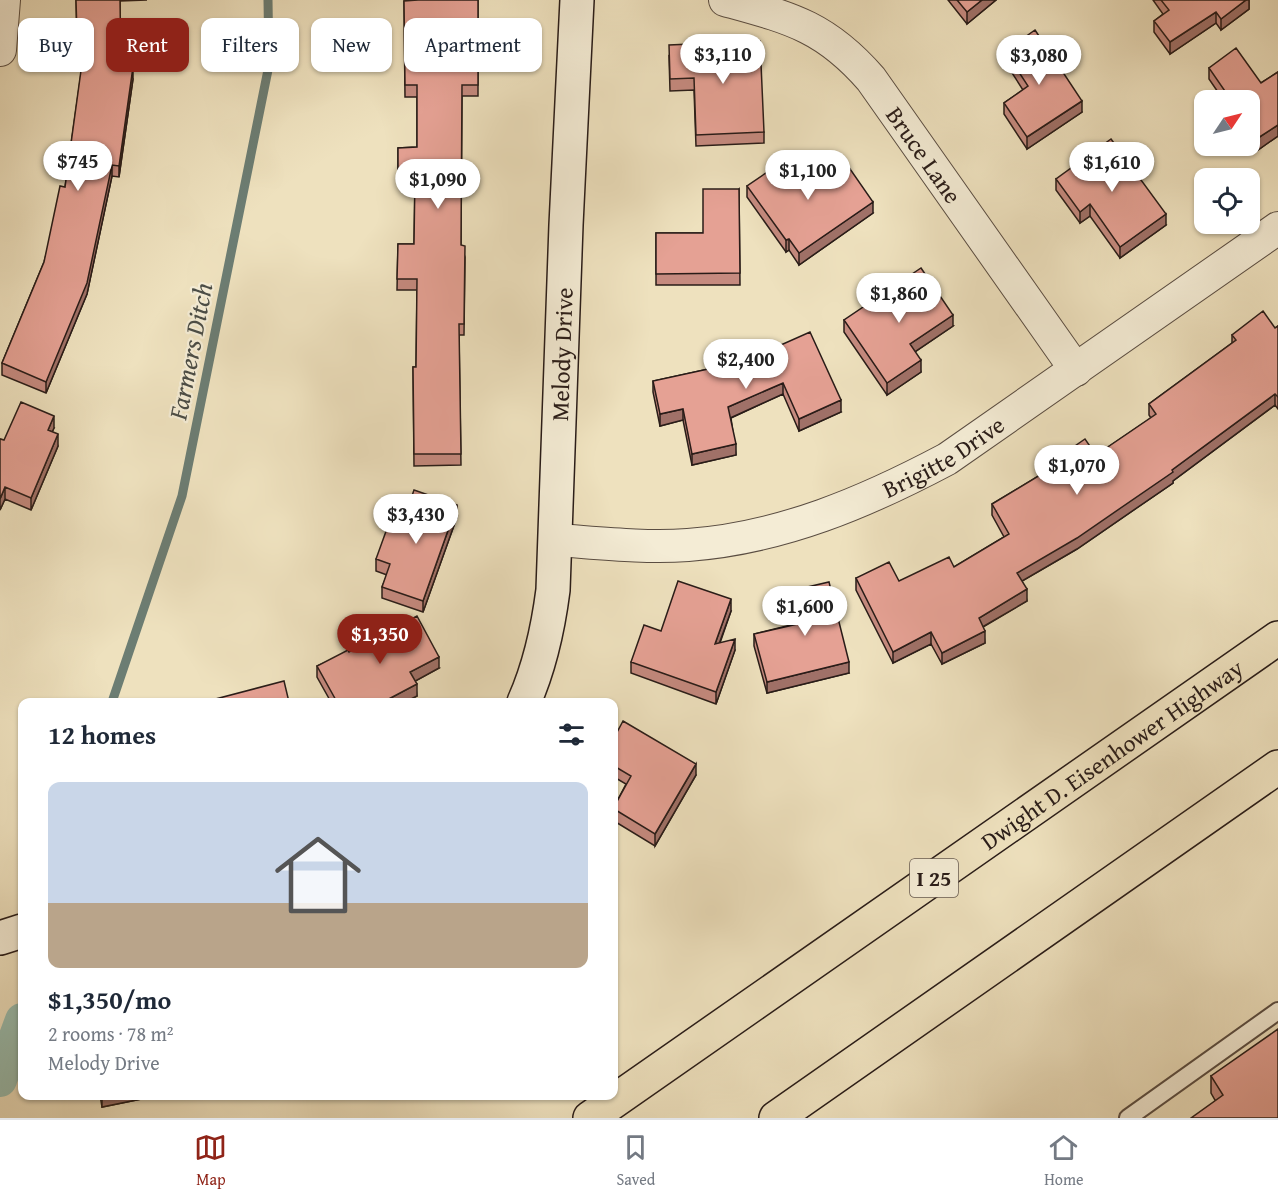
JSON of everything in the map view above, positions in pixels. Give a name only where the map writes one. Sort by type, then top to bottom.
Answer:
[{"type":"highway","name":"Dwight D. Eisenhower Highway","points":[[618,1098],[1278,638]]},
{"type":"highway","points":[[776,1118],[1278,766]]},
{"type":"highway","name":"Dwight D. Eisenhower Highway","points":[[590,1118],[616,1100]]},
{"type":"street","name":"Melody Drive","points":[[526,698],[541,657],[553,590],[566,225],[577,0]]},
{"type":"street","name":"Bruce Lane","points":[[725,0],[783,16],[820,33],[855,61],[871,78],[1076,370]]},
{"type":"street","name":"Brigitte Drive","points":[[556,540],[636,545],[688,545],[741,538],[825,516],[893,488],[947,459],[1278,228]]},
{"type":"street","points":[[0,938],[18,932]]},
{"type":"lane","points":[[1128,1118],[1278,1011]]},
{"type":"building","points":[[76,0],[120,0],[120,18],[106,18],[106,72],[132,72],[119,166],[112,165],[87,283],[46,382],[2,363],[44,262],[60,186],[65,187],[81,72],[94,72],[94,18],[77,18]]},
{"type":"building","points":[[478,0],[478,18],[404,18],[404,1]]},
{"type":"building","points":[[957,0],[982,0],[967,12]]},
{"type":"building","points":[[1161,0],[1246,0],[1221,19],[1216,12],[1170,42],[1154,21],[1169,10]]},
{"type":"building","points":[[1035,30],[1082,101],[1027,137],[1004,103],[1028,86],[1005,51]]},
{"type":"building","points":[[760,41],[764,132],[696,135],[694,78],[670,79],[669,45]]},
{"type":"building","points":[[1236,48],[1261,83],[1278,72],[1278,125],[1260,137],[1260,90],[1224,90],[1209,68]]},
{"type":"building","points":[[405,72],[478,72],[478,85],[462,85],[461,245],[465,246],[464,324],[459,324],[461,454],[414,454],[413,367],[416,367],[417,279],[397,279],[398,244],[414,244],[415,173],[398,173],[398,148],[417,147],[417,85],[405,85]]},
{"type":"building","points":[[1111,139],[1166,214],[1120,247],[1090,204],[1080,212],[1056,179]]},
{"type":"building","points":[[795,153],[818,187],[848,166],[873,202],[799,253],[789,239],[786,240],[747,186]]},
{"type":"building","points":[[703,189],[739,189],[740,273],[656,274],[656,233],[703,233]]},
{"type":"building","points":[[921,268],[953,315],[910,344],[921,360],[887,383],[844,320]]},
{"type":"building","points":[[1263,311],[1275,328],[1278,326],[1278,397],[1275,394],[1172,470],[1173,472],[1077,538],[1017,573],[1027,589],[979,618],[985,631],[942,653],[931,632],[893,652],[856,578],[889,562],[899,581],[949,557],[954,567],[1009,534],[992,504],[1055,466],[1052,462],[1085,439],[1096,455],[1156,414],[1149,404],[1236,340],[1232,335]]},
{"type":"building","points":[[810,332],[841,400],[799,419],[783,383],[728,407],[736,444],[692,454],[683,409],[660,414],[653,381],[745,361]]},
{"type":"building","points":[[21,402],[54,416],[48,430],[58,434],[31,498],[5,487],[0,499],[0,439],[4,440]]},
{"type":"building","points":[[414,490],[457,505],[423,601],[382,587],[390,564],[376,559],[389,523],[401,528]]},
{"type":"building","points":[[678,581],[731,599],[715,644],[735,639],[716,692],[631,662],[644,625],[661,631]]},
{"type":"building","points":[[829,582],[849,662],[767,682],[754,634],[798,624],[790,591]]},
{"type":"building","points":[[417,616],[439,657],[410,672],[417,684],[391,698],[335,698],[317,666],[348,650],[349,652]]},
{"type":"building","points":[[284,681],[288,698],[219,698]]},
{"type":"building","points":[[623,721],[696,764],[655,834],[618,811],[618,800],[631,776],[618,768],[618,730]]},
{"type":"building","points":[[1278,1029],[1278,1118],[1191,1118],[1223,1095],[1211,1076]]},
{"type":"waterway","name":"Farmers Ditch","points":[[113,698],[182,496],[269,65],[268,0]]},
{"type":"waterway","name":"Farmers Ditch","points":[[0,1080],[18,1031]]}]
